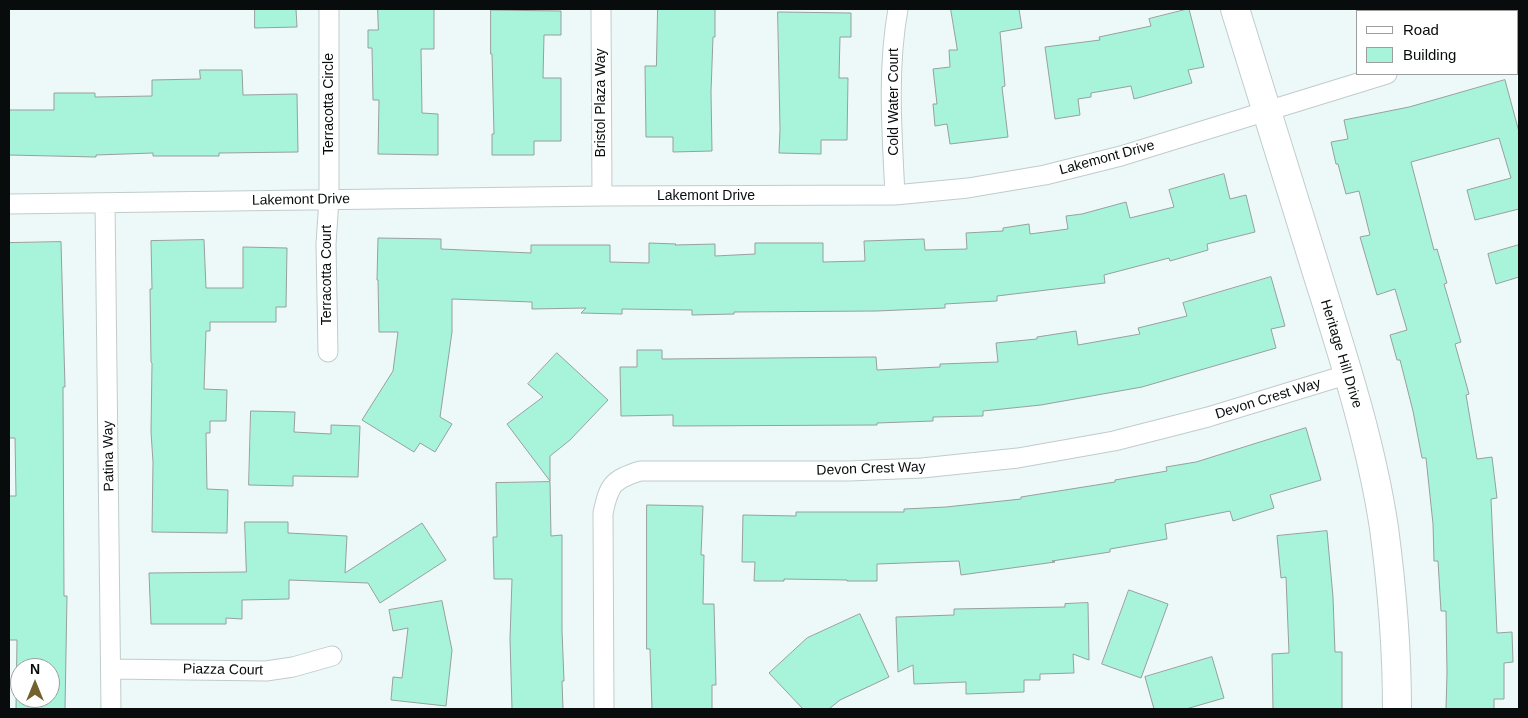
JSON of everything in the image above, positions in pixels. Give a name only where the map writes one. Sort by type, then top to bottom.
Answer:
[{"type":"street","name":"Terracotta Circle","points":[[329,9],[329,199]]},
{"type":"street","name":"Bristol Plaza Way","points":[[601,9],[602,196]]},
{"type":"street","name":"Cold Water Court","points":[[895,195],[891,96],[894,28],[898,9]]},
{"type":"street","name":"Heritage Hill Drive","points":[[1235,9],[1348,374],[1369,450],[1384,527],[1393,608],[1397,668],[1397,709]]},
{"type":"street","name":"Lakemont Drive","points":[[9,204],[602,196],[895,195],[968,188],[1045,175],[1121,156],[1384,75]]},
{"type":"street","name":"Terracotta Court","points":[[328,352],[326,244],[329,199]]},
{"type":"street","name":"Patina Way","points":[[105,203],[111,709]]},
{"type":"street","name":"Devon Crest Way","points":[[604,709],[603,514],[607,494],[613,484],[623,476],[640,471],[849,471],[922,468],[1018,458],[1114,441],[1208,417],[1348,374]]},
{"type":"street","name":"Piazza Court","points":[[112,668],[266,671],[293,667],[332,656]]},
{"type":"building","points":[[255,9],[296,9],[297,27],[255,28]]},
{"type":"building","points":[[378,9],[434,9],[434,49],[421,49],[422,113],[438,114],[438,155],[378,154],[379,100],[373,100],[372,48],[368,48],[368,30],[378,30]]},
{"type":"building","points":[[658,9],[715,9],[711,92],[712,151],[673,152],[673,137],[646,137],[645,66],[656,66]]},
{"type":"building","points":[[951,9],[1019,9],[1022,28],[1000,32],[1005,86],[1002,87],[1008,137],[950,144],[947,124],[935,126],[933,104],[937,104],[933,69],[950,67],[949,50],[957,50]]},
{"type":"building","points":[[1189,9],[1204,67],[1188,70],[1192,83],[1134,99],[1131,86],[1091,93],[1091,97],[1078,99],[1080,115],[1055,119],[1045,47],[1100,40],[1099,37],[1151,26],[1149,19]]},
{"type":"building","points":[[491,10],[561,11],[561,35],[544,35],[543,78],[561,78],[561,141],[534,141],[534,155],[492,155],[492,134],[494,134]]},
{"type":"building","points":[[778,12],[851,13],[851,37],[840,37],[839,78],[848,78],[847,140],[821,140],[821,154],[779,153]]},
{"type":"building","points":[[200,70],[242,70],[243,95],[297,94],[298,152],[219,153],[219,156],[153,156],[153,153],[96,155],[96,157],[9,155],[9,110],[54,110],[54,93],[95,93],[95,97],[152,96],[152,80],[200,79]]},
{"type":"building","points":[[1505,80],[1519,132],[1519,209],[1475,220],[1467,190],[1511,178],[1499,138],[1411,162],[1434,250],[1437,249],[1447,283],[1444,284],[1461,342],[1455,344],[1469,394],[1466,395],[1477,459],[1492,457],[1497,498],[1491,499],[1497,633],[1512,632],[1513,662],[1504,663],[1504,699],[1494,699],[1494,709],[1446,709],[1446,611],[1441,611],[1438,561],[1434,561],[1433,524],[1426,458],[1422,458],[1413,411],[1400,360],[1397,360],[1390,335],[1407,330],[1395,289],[1377,295],[1360,237],[1370,235],[1359,191],[1346,194],[1331,142],[1348,139],[1344,120],[1409,107]]},
{"type":"building","points":[[1224,174],[1230,199],[1246,195],[1255,232],[1207,244],[1208,250],[1170,261],[1169,258],[1104,275],[1105,283],[997,296],[997,301],[945,304],[945,308],[877,311],[734,312],[734,314],[692,315],[692,310],[622,309],[622,314],[581,313],[586,308],[532,309],[532,302],[452,299],[452,332],[440,417],[452,424],[435,452],[420,443],[414,452],[362,420],[393,371],[398,332],[379,332],[378,238],[441,239],[441,249],[531,253],[531,245],[610,245],[610,262],[649,263],[649,243],[675,245],[715,244],[715,256],[755,254],[755,243],[823,243],[823,262],[865,261],[864,241],[924,239],[925,250],[967,249],[966,233],[1003,231],[1003,228],[1029,224],[1030,234],[1068,229],[1066,216],[1082,214],[1126,202],[1130,218],[1174,207],[1169,190]]},
{"type":"building","points":[[204,240],[206,288],[243,288],[243,247],[287,248],[286,307],[276,307],[276,322],[210,322],[210,331],[206,331],[204,389],[227,390],[226,421],[210,421],[210,433],[206,433],[207,489],[228,490],[227,533],[152,532],[151,241]]},
{"type":"building","points":[[61,242],[65,387],[63,387],[64,596],[67,596],[65,709],[16,709],[60,708],[60,658],[17,658],[17,640],[9,640],[9,496],[16,496],[15,438],[9,438],[9,243]]},
{"type":"building","points":[[1519,245],[1519,277],[1496,284],[1488,254]]},
{"type":"building","points":[[1271,277],[1285,326],[1271,329],[1276,348],[1142,387],[1041,405],[983,411],[983,416],[933,417],[933,421],[877,423],[877,425],[673,426],[673,415],[621,416],[620,367],[637,367],[637,350],[662,350],[662,359],[876,357],[877,370],[940,367],[940,364],[998,362],[996,343],[1037,339],[1037,337],[1076,331],[1078,345],[1140,334],[1138,328],[1187,316],[1183,303]]},
{"type":"building","points":[[557,353],[608,400],[570,440],[550,456],[550,481],[507,424],[543,397],[528,384]]},
{"type":"building","points":[[251,411],[295,412],[294,432],[331,434],[331,425],[360,426],[358,477],[293,476],[293,486],[249,485]]},
{"type":"building","points":[[1306,428],[1321,480],[1270,495],[1274,508],[1233,521],[1230,511],[1165,524],[1167,539],[1110,549],[1110,552],[1052,561],[1055,562],[961,575],[959,561],[877,564],[877,581],[784,579],[784,581],[754,581],[755,562],[742,562],[743,515],[796,516],[796,512],[904,512],[904,509],[946,507],[1021,499],[1021,497],[1115,482],[1115,480],[1167,471],[1166,467],[1196,462]]},
{"type":"building","points":[[550,482],[551,536],[562,535],[563,709],[512,709],[510,639],[512,579],[494,579],[493,537],[497,537],[496,483]]},
{"type":"building","points":[[647,505],[703,506],[701,555],[704,555],[703,604],[714,604],[716,685],[712,685],[712,709],[652,709],[650,649],[647,649]]},
{"type":"building","points":[[245,522],[288,522],[288,533],[347,536],[345,573],[422,523],[446,560],[380,603],[368,583],[289,580],[289,599],[242,600],[242,619],[226,618],[226,624],[151,624],[149,573],[246,572]]},
{"type":"building","points":[[1327,531],[1333,597],[1335,652],[1342,652],[1342,709],[1273,709],[1272,654],[1289,653],[1286,577],[1281,578],[1277,536]]},
{"type":"building","points":[[1129,590],[1168,604],[1141,678],[1102,664]]},
{"type":"building","points":[[442,601],[452,650],[446,706],[391,700],[393,677],[402,678],[408,628],[393,631],[389,610]]},
{"type":"building","points":[[1088,603],[1089,660],[1073,654],[1074,673],[1040,674],[1040,680],[1024,680],[1024,692],[966,694],[966,682],[914,684],[913,665],[898,672],[896,617],[954,615],[954,609],[1065,607],[1065,604]]},
{"type":"building","points":[[860,614],[889,677],[840,700],[829,709],[803,709],[769,673],[807,638]]},
{"type":"building","points":[[1212,657],[1224,698],[1186,709],[1154,709],[1145,677]]}]
